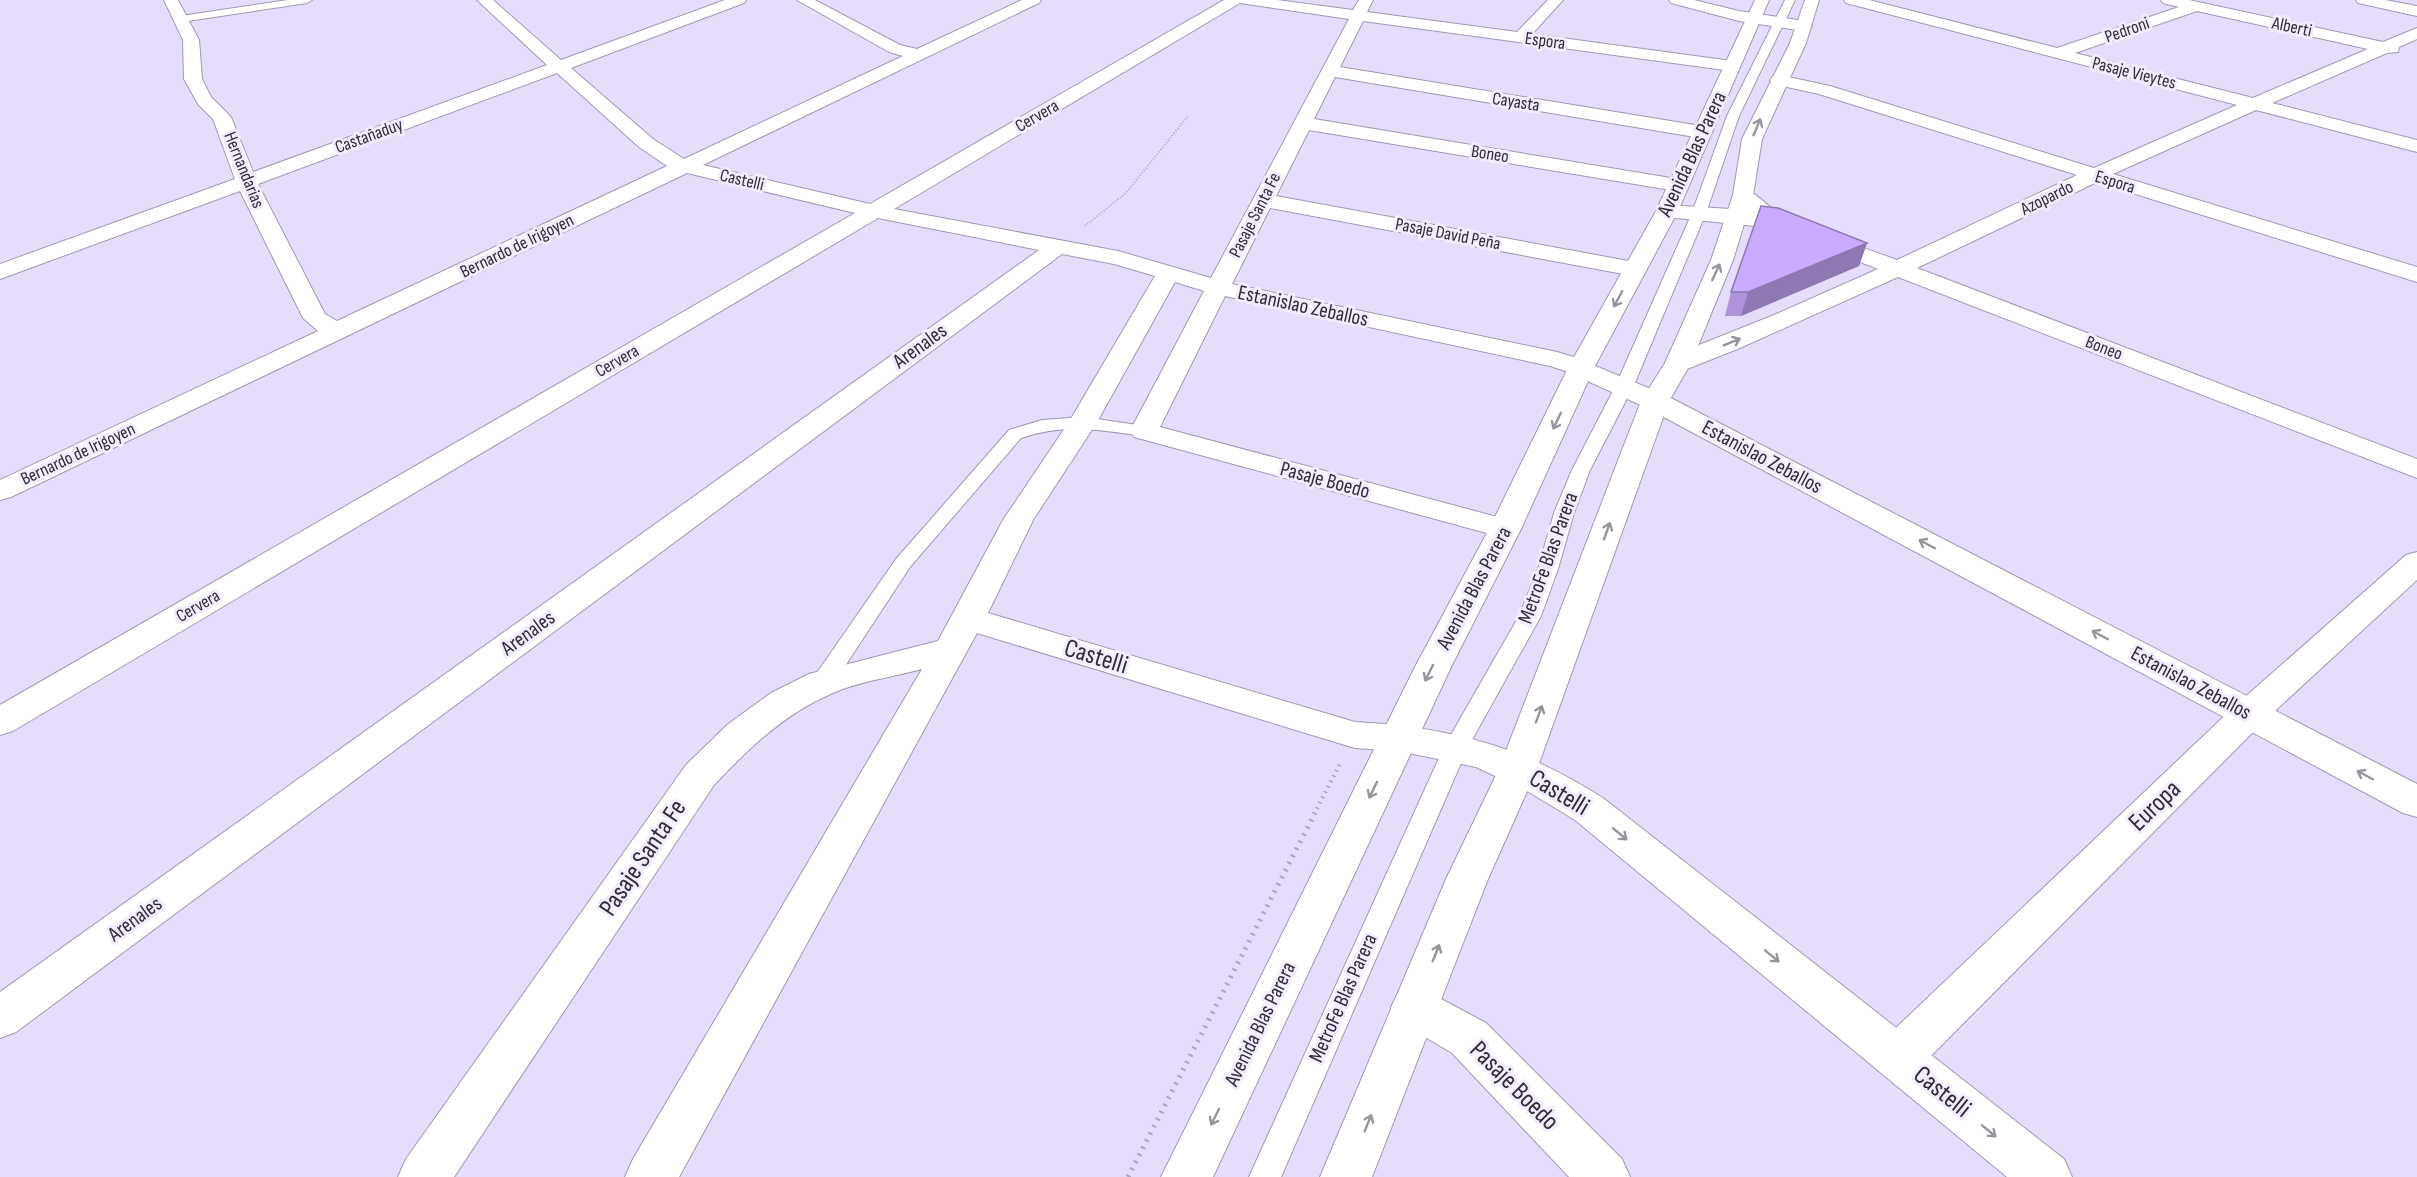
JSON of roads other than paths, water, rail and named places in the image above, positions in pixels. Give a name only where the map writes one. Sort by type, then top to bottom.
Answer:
[{"type":"street","name":"Hernandarias","points":[[171,0],[191,39],[193,79],[204,100],[222,117],[246,182],[315,318],[337,332]]},
{"type":"street","name":"Castelli","points":[[484,0],[645,143],[669,160],[684,166],[873,211],[1056,248]]},
{"type":"street","name":"Castañaduy","points":[[0,272],[739,0]]},
{"type":"street","points":[[804,0],[895,48],[917,54]]},
{"type":"street","name":"Bernardo de Irigoyen","points":[[0,491],[1034,0]]},
{"type":"street","name":"Cervera","points":[[0,722],[1235,0]]},
{"type":"street","points":[[1244,0],[1363,8]]},
{"type":"street","points":[[1521,37],[1556,0]]},
{"type":"street","points":[[1676,0],[1753,18],[1804,26]]},
{"type":"street","name":"Avenida Blas Parera","points":[[1186,1177],[1398,738],[1505,529],[1581,368],[1667,211],[1762,0]]},
{"type":"street","points":[[1346,1177],[1467,879],[1518,769],[1655,401],[1678,363],[1722,260],[1739,206],[1752,139],[1804,26],[1812,0]]},
{"type":"street","name":"Pasaje Vieytes","points":[[1851,0],[2417,146]]},
{"type":"street","name":"Alberti","points":[[2168,0],[2406,52]]},
{"type":"street","points":[[2363,0],[2417,11]]},
{"type":"street","points":[[1893,11],[1922,3]]},
{"type":"street","name":"Pedroni","points":[[2058,53],[2196,6]]},
{"type":"street","name":"Espora","points":[[1363,8],[1521,37],[1732,66]]},
{"type":"street","name":"Pasaje Santa Fe","points":[[1144,431],[1363,8]]},
{"type":"street","name":"Azopardo","points":[[1678,363],[1734,342],[1900,269],[2093,176],[2417,33]]},
{"type":"street","name":"Cayasta","points":[[1331,71],[1701,132]]},
{"type":"street","name":"Espora","points":[[1779,80],[1824,90],[2093,176],[2417,275]]},
{"type":"street","name":"Boneo","points":[[1302,123],[1677,185]]},
{"type":"street","name":"Pasaje David Peña","points":[[1263,200],[1634,269]]},
{"type":"street","name":"Boneo","points":[[1667,211],[1699,213],[1739,206],[2417,469]]},
{"type":"street","name":"Estanislao Zeballos","points":[[1056,248],[1118,258],[1168,275],[1219,288],[1557,360],[1624,385],[2417,802]]},
{"type":"street","name":"Arenales","points":[[0,1018],[1056,248]]},
{"type":"street","points":[[651,1177],[959,634],[1018,520],[1083,422],[1168,275]]},
{"type":"street","name":"Pasaje Boedo","points":[[1144,431],[1505,529]]},
{"type":"street","name":"Europa","points":[[1899,1057],[2249,714],[2417,562]]},
{"type":"street","name":"Castelli","points":[[959,634],[1354,735],[1398,738],[1456,747],[1489,756],[1557,788],[1590,809],[2046,1177]]},
{"type":"street","name":"Pasaje Santa Fe","points":[[424,1177],[700,775],[740,734],[784,702],[822,683],[959,634]]},
{"type":"street","name":"Pasaje Boedo","points":[[1414,1007],[1469,1038],[1604,1177]]},
{"type":"lane","points":[[181,19],[307,0]]},
{"type":"lane","name":"MetroFe Blas Parera","points":[[1265,1177],[1456,747],[1530,616],[1548,568],[1564,513],[1581,470],[1624,385],[1699,213],[1733,116],[1790,0]]},
{"type":"lane","points":[[822,683],[903,563],[1015,434],[1042,425],[1083,422],[1144,431]]}]
